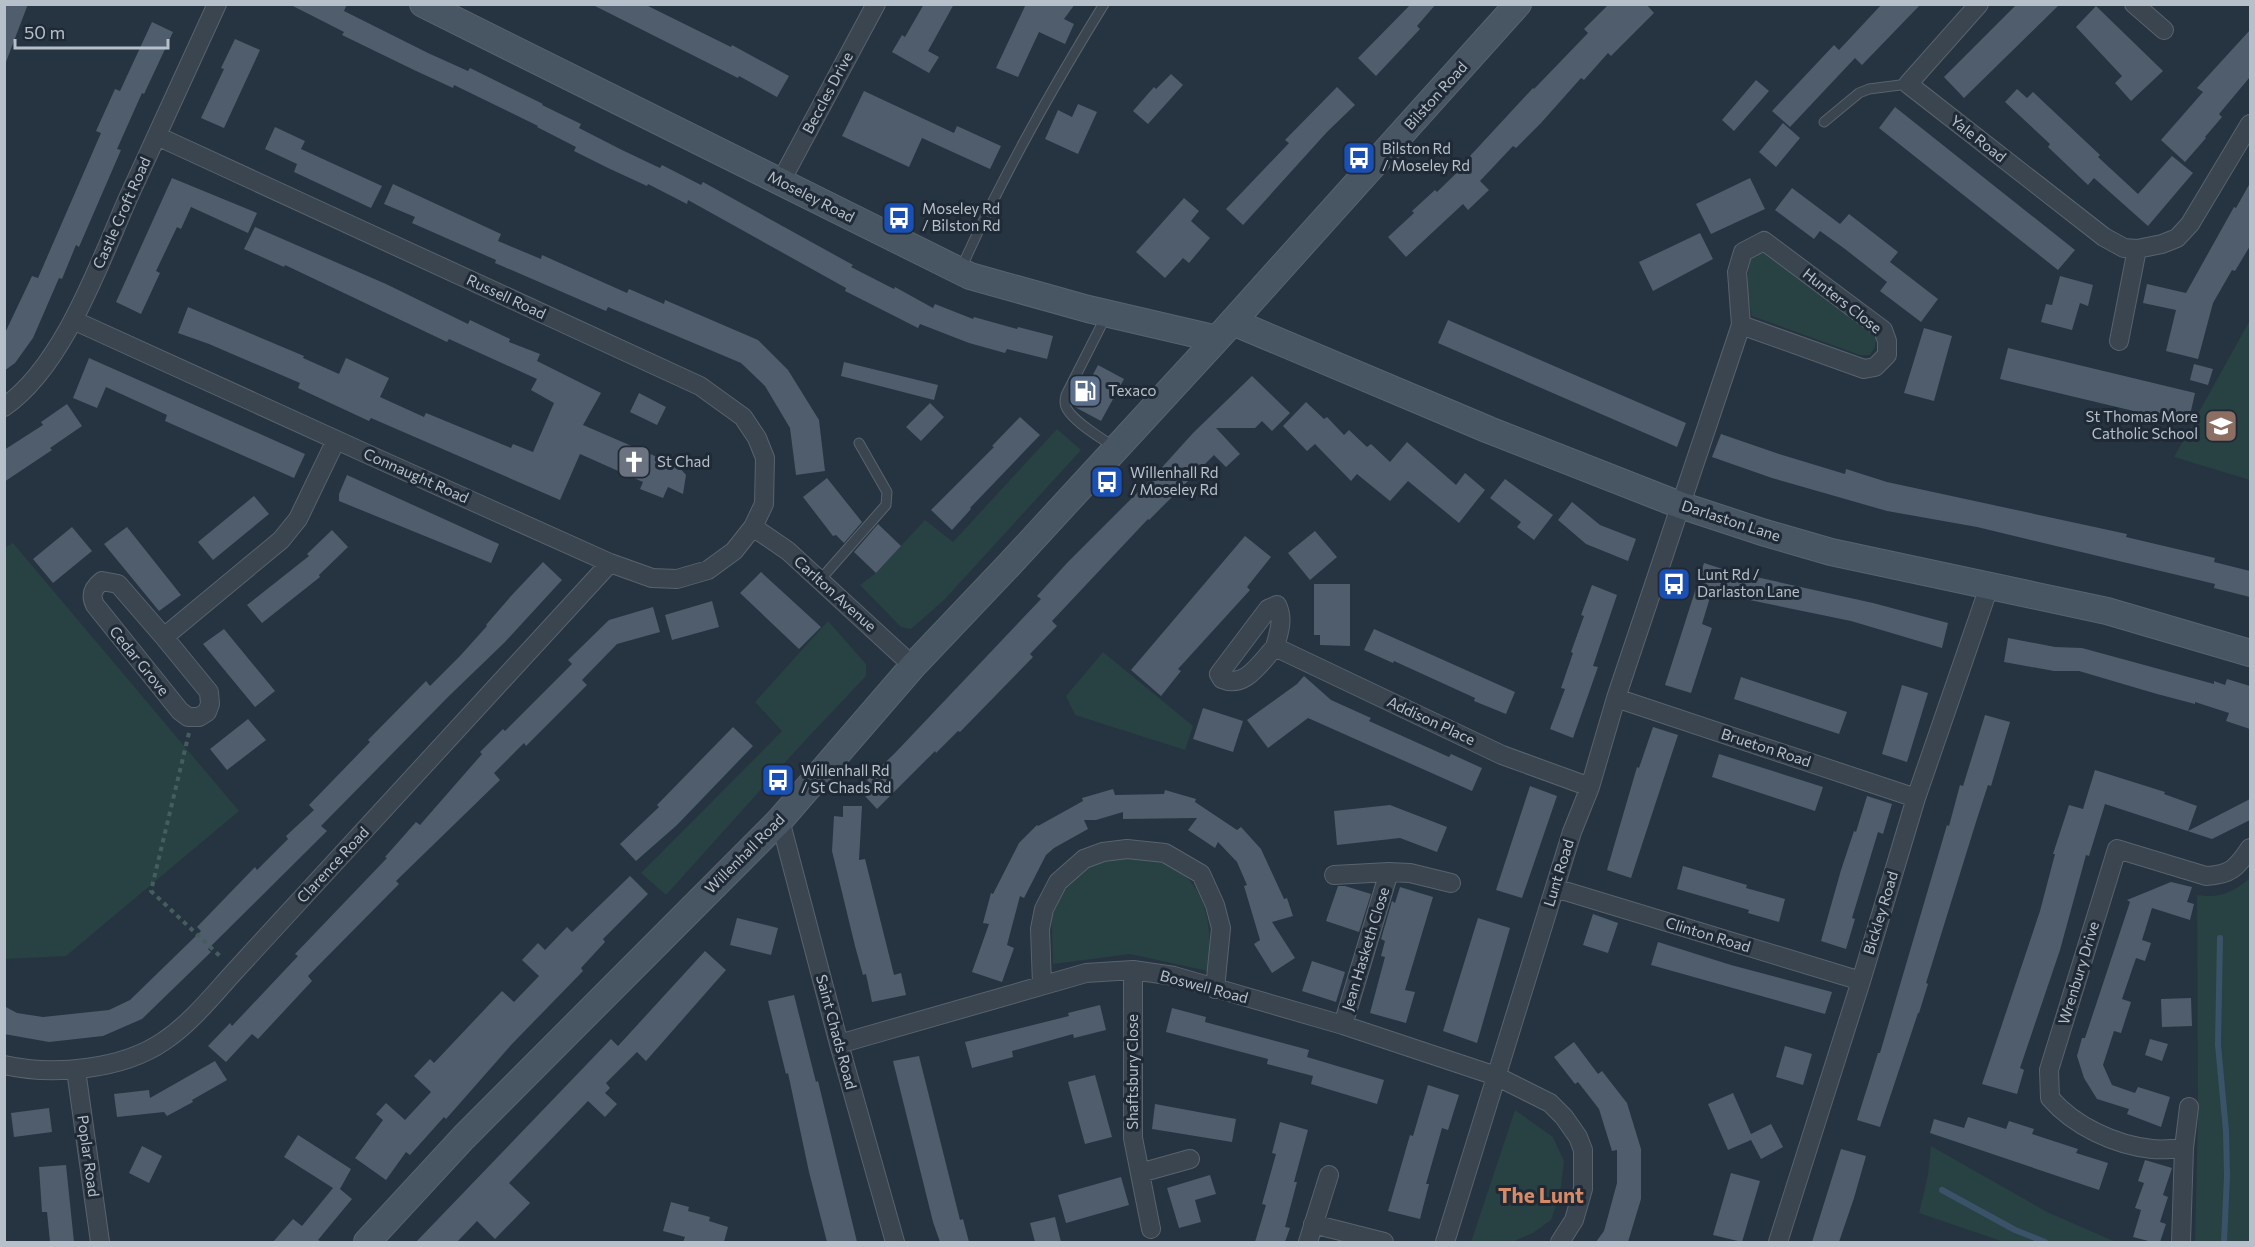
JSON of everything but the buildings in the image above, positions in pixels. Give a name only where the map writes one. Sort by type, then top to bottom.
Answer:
[{"type":"street","name":"Castle Croft Road","points":[[4,407],[21,396],[42,370],[73,320],[217,4]]},
{"type":"street","name":"Moseley Road","points":[[423,4],[960,272],[1025,293],[1107,314],[1225,330]]},
{"type":"street","name":"Beccles Drive","points":[[781,181],[876,4]]},
{"type":"street","name":"Bilston Road","points":[[1225,330],[1518,4]]},
{"type":"street","points":[[1908,84],[1979,4]]},
{"type":"street","points":[[2134,4],[2164,30]]},
{"type":"street","name":"Yale Road","points":[[1908,84],[2104,237],[2124,248],[2137,249]]},
{"type":"street","points":[[2119,341],[2137,249],[2162,244],[2176,238],[2190,224],[2250,124]]},
{"type":"street","name":"Russell Road","points":[[157,136],[700,386],[743,417],[758,438],[765,459],[766,481],[764,504],[753,526]]},
{"type":"street","name":"Hunters Close","points":[[1680,505],[1741,326],[1737,272],[1743,252],[1764,241],[1883,330],[1887,341],[1887,355],[1875,367],[1864,369],[1741,326]]},
{"type":"street","name":"Connaught Road","points":[[73,320],[610,563],[652,578],[677,579],[708,570],[734,551],[753,526]]},
{"type":"street","name":"Willenhall Road","points":[[367,1242],[464,1137],[780,820],[912,666],[1225,330]]},
{"type":"street","name":"Darlaston Lane","points":[[1225,330],[1680,505],[1831,552],[2107,610],[2250,653]]},
{"type":"street","points":[[164,638],[281,540],[298,519],[336,440]]},
{"type":"street","name":"Lunt Road","points":[[1445,1242],[1572,832],[1590,787],[1616,698],[1680,505]]},
{"type":"street","name":"Carlton Avenue","points":[[753,526],[788,551],[912,666]]},
{"type":"street","name":"Clarence Road","points":[[4,1065],[29,1071],[76,1070],[109,1064],[163,1042],[189,1019],[235,971],[610,563]]},
{"type":"street","name":"Cedar Grove","points":[[102,581],[118,584],[164,638],[209,692],[210,704],[207,712],[199,717],[188,717],[180,711],[95,605],[92,599],[93,590],[102,581]]},
{"type":"street","name":"Bickley Road","points":[[1778,1242],[1916,798],[1990,584]]},
{"type":"street","name":"Addison Place","points":[[1275,647],[1502,755],[1590,787]]},
{"type":"street","name":"Brueton Road","points":[[1616,698],[1916,798]]},
{"type":"street","name":"Saint Chads Road","points":[[780,820],[839,1044],[895,1242]]},
{"type":"street","points":[[1042,986],[1040,929],[1044,909],[1058,882],[1084,859],[1103,852],[1127,849],[1165,853],[1202,874],[1215,905],[1221,928],[1215,988]]},
{"type":"street","name":"Wrenbury Drive","points":[[2184,1148],[2152,1149],[2121,1143],[2068,1117],[2050,1098],[2049,1070],[2117,849],[2206,876],[2220,876],[2233,870],[2250,849]]},
{"type":"street","name":"Jean Hasketh Close","points":[[1343,1025],[1389,872]]},
{"type":"street","name":"Jean Hasketh Close","points":[[1334,875],[1410,873],[1451,883]]},
{"type":"street","name":"Clinton Road","points":[[1555,888],[1861,981]]},
{"type":"street","name":"Boswell Road","points":[[839,1044],[1086,973],[1133,970],[1174,976],[1343,1025],[1496,1076],[1550,1103],[1564,1117],[1578,1137],[1583,1150],[1584,1189],[1574,1220],[1560,1242]]},
{"type":"street","name":"Shaftsbury Close","points":[[1133,970],[1133,1138],[1151,1229]]},
{"type":"street","name":"Poplar Road","points":[[76,1070],[100,1242]]},
{"type":"street","points":[[2181,1242],[2184,1148],[2189,1107]]},
{"type":"street","points":[[1140,1173],[1190,1159]]},
{"type":"street","points":[[1308,1242],[1329,1175]]},
{"type":"street","points":[[1313,1224],[1384,1242]]},
{"type":"lane","points":[[960,272],[987,212],[1104,4]]},
{"type":"lane","points":[[1824,122],[1859,93],[1869,89],[1908,84]]},
{"type":"lane","points":[[1107,314],[1064,403],[1076,419],[1116,449]]},
{"type":"lane","points":[[820,580],[886,505],[887,492],[859,443]]},
{"type":"path","points":[[193,717],[151,891],[235,971]]},
{"type":"green space","points":[[1761,252],[1769,254],[1876,336],[1875,347],[1870,355],[1860,355],[1752,316],[1748,294],[1748,271],[1752,256]]},
{"type":"green space","name":"St Thomas More Catholic School","points":[[2250,320],[2250,480],[2174,457]]},
{"type":"green space","points":[[1057,429],[1081,450],[944,600],[911,629],[901,627],[860,585],[876,573],[925,520],[953,542]]},
{"type":"green space","points":[[13,543],[239,811],[66,956],[5,959],[4,548]]},
{"type":"green space","points":[[828,621],[866,664],[866,676],[666,895],[641,873],[782,731],[755,702]]},
{"type":"green space","points":[[1103,652],[1193,726],[1185,750],[1075,715],[1066,696]]},
{"type":"green space","points":[[1117,854],[1158,860],[1187,878],[1204,905],[1208,921],[1210,954],[1208,971],[1130,954],[1053,964],[1051,911],[1066,882],[1092,864]]},
{"type":"green space","points":[[2250,878],[2250,1242],[2195,1242],[2198,1113],[2197,895],[2219,895],[2238,887]]},
{"type":"green space","points":[[1515,1110],[1553,1137],[1564,1161],[1560,1194],[1551,1220],[1533,1233],[1512,1242],[1471,1242]]},
{"type":"green space","points":[[1931,1146],[2047,1212],[2116,1242],[2004,1242],[1919,1213],[1928,1175]]},
{"type":"waterway","points":[[2220,938],[2218,1045],[2226,1131],[2227,1176],[2224,1242]]},
{"type":"waterway","points":[[1942,1190],[2015,1230],[2045,1242]]},
{"type":"place","name":"Bilston Rd / Moseley Rd","points":[[1359,158]]},
{"type":"place","name":"Moseley Rd / Bilston Rd","points":[[899,218]]},
{"type":"place","name":"Texaco","points":[[1085,391]]},
{"type":"place","name":"St Thomas More Catholic School","points":[[2221,426]]},
{"type":"place","name":"St Chad","points":[[634,462]]},
{"type":"place","name":"Willenhall Rd / Moseley Rd","points":[[1107,482]]},
{"type":"place","name":"Lunt Rd / Darlaston Lane","points":[[1674,584]]},
{"type":"place","name":"Willenhall Rd / St Chads Rd","points":[[778,780]]},
{"type":"district","name":"The Lunt","points":[[1541,1196]]}]
